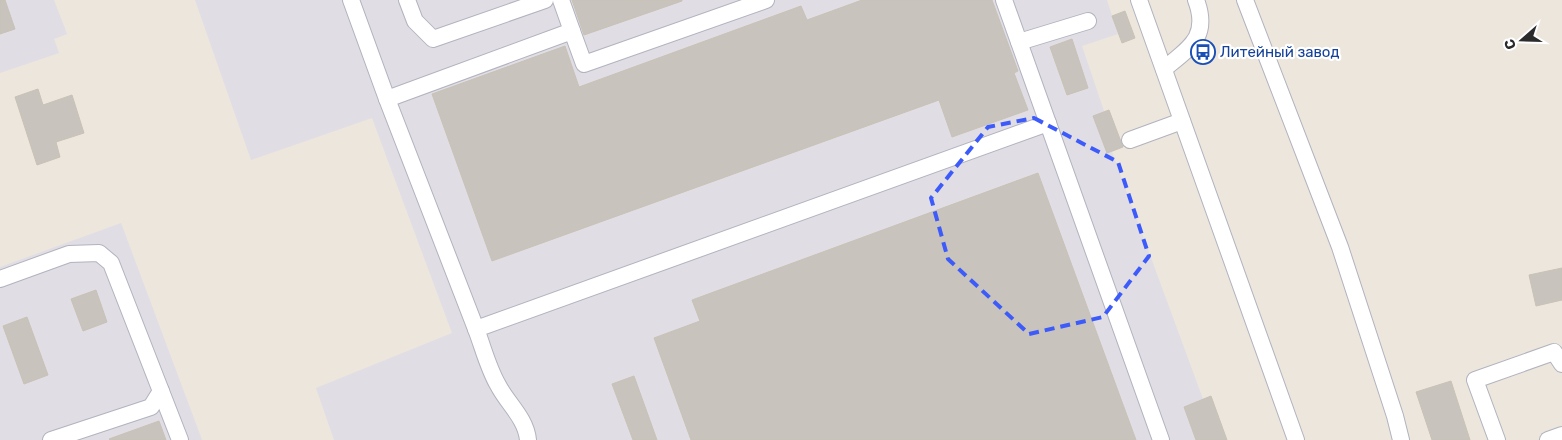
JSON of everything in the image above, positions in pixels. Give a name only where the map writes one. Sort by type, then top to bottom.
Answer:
[{"type":"street","points":[[351,0],[387,99],[498,385],[515,408],[528,440]]},
{"type":"street","points":[[407,0],[415,21],[433,39],[545,0]]},
{"type":"street","points":[[561,0],[584,64],[766,0]]},
{"type":"street","points":[[1004,0],[1161,440]]},
{"type":"street","points":[[1139,0],[1296,440]]},
{"type":"street","points":[[1164,69],[1193,45],[1201,27],[1199,6],[1196,0]]},
{"type":"street","points":[[1245,0],[1340,247],[1393,408],[1401,440]]},
{"type":"street","points":[[1019,42],[1088,21]]},
{"type":"street","points":[[387,99],[572,31]]},
{"type":"street","points":[[1130,140],[1182,122]]},
{"type":"street","points":[[476,329],[1048,124]]},
{"type":"street","points":[[0,279],[69,254],[99,253],[111,263],[180,440]]},
{"type":"street","points":[[1497,440],[1475,380],[1554,352],[1562,364]]},
{"type":"street","points":[[51,440],[151,407],[161,391]]},
{"type":"street","points":[[1548,440],[1562,435]]},
{"type":"highlighted area","points":[[1034,118],[1118,162],[1149,256],[1103,317],[1029,334],[948,259],[931,198],[988,127]]},
{"type":"shaded area","points":[[0,0],[54,0],[67,34],[54,39],[59,53],[0,73]]},
{"type":"shaded area","points":[[195,0],[1107,0],[1118,34],[1082,46],[1104,111],[1109,110],[1123,147],[1112,152],[1203,399],[1211,396],[1227,440],[334,440],[316,388],[452,333],[372,118],[251,160]]},
{"type":"shaded area","points":[[121,223],[202,440],[0,440],[0,267]]},
{"type":"building","points":[[0,0],[5,0],[15,29],[0,34]]},
{"type":"building","points":[[572,0],[682,0],[682,1],[584,35]]},
{"type":"building","points":[[862,0],[992,0],[1018,71],[1014,73],[1028,110],[952,137],[939,100],[492,261],[432,94],[565,46],[579,87],[801,6],[807,20]]},
{"type":"building","points":[[1125,11],[1135,38],[1122,43],[1112,16]]},
{"type":"building","points":[[1072,39],[1088,88],[1067,95],[1050,47]]},
{"type":"building","points":[[38,89],[43,105],[72,95],[84,133],[56,142],[60,157],[37,165],[15,97]]},
{"type":"building","points":[[1109,110],[1123,147],[1107,153],[1093,116]]},
{"type":"building","points":[[1038,173],[1136,440],[691,440],[654,338],[700,321],[692,300]]},
{"type":"building","points":[[1562,268],[1562,300],[1536,306],[1529,275]]},
{"type":"building","points":[[96,290],[107,322],[83,331],[71,299]]},
{"type":"building","points":[[27,317],[48,375],[24,384],[3,326]]},
{"type":"building","points":[[634,376],[657,440],[633,440],[612,384]]},
{"type":"building","points":[[1451,381],[1470,440],[1432,440],[1416,392]]},
{"type":"building","points":[[1211,396],[1227,440],[1196,440],[1184,407]]},
{"type":"building","points":[[159,421],[166,440],[109,439]]},
{"type":"place","name":"Литейный завод","points":[[1203,52]]}]
